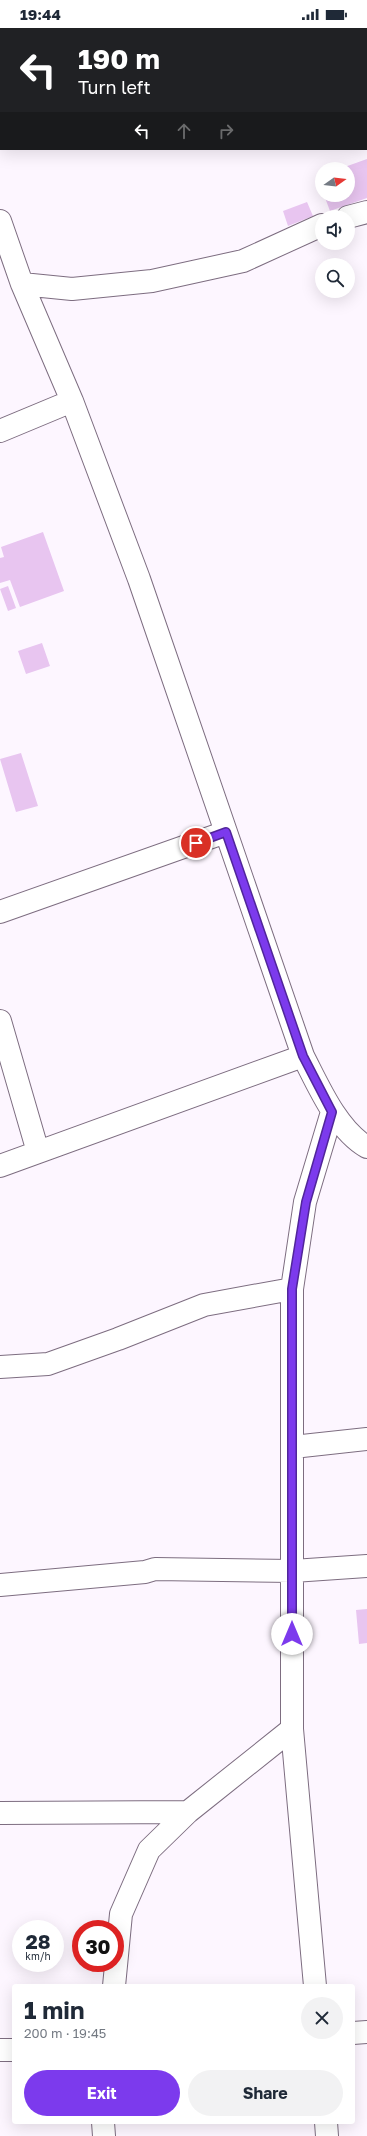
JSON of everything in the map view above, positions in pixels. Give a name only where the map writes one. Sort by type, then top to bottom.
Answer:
[{"type":"street","points":[[355,215],[367,212]]},
{"type":"street","points":[[0,221],[22,284],[72,401],[139,579],[303,1056],[332,1112],[359,1142],[367,1147]]},
{"type":"street","points":[[22,284],[72,289],[152,281],[243,261],[315,228]]},
{"type":"street","points":[[0,431],[72,401]]},
{"type":"street","points":[[0,912],[226,832]]},
{"type":"street","points":[[0,1021],[38,1152]]},
{"type":"street","points":[[0,1166],[303,1056]]},
{"type":"street","points":[[315,1984],[292,1729],[292,1289],[306,1202],[332,1112]]},
{"type":"street","points":[[0,1367],[48,1364],[118,1339],[204,1304],[292,1289]]},
{"type":"street","points":[[293,1447],[367,1439]]},
{"type":"street","points":[[0,1585],[145,1572],[156,1569],[293,1571],[367,1566]]},
{"type":"street","points":[[114,1984],[120,1914],[149,1850],[188,1812],[292,1729]]},
{"type":"street","points":[[0,1813],[188,1812]]},
{"type":"street","points":[[355,2033],[367,2032]]},
{"type":"street","points":[[0,2050],[12,2050]]},
{"type":"street","points":[[103,2124],[104,2136]]},
{"type":"street","points":[[326,2124],[327,2136]]},
{"type":"building","points":[[367,159],[367,198],[333,210],[330,210],[327,202],[355,202],[355,163]]},
{"type":"building","points":[[307,202],[313,216],[288,226],[283,211]]},
{"type":"building","points":[[43,532],[64,591],[20,607],[10,580],[0,583],[0,558],[4,557],[1,547]]},
{"type":"building","points":[[8,586],[16,608],[8,611],[0,589]]},
{"type":"building","points":[[42,643],[50,666],[26,674],[18,651]]},
{"type":"building","points":[[21,753],[38,806],[16,812],[0,759]]},
{"type":"building","points":[[367,1609],[367,1643],[359,1644],[356,1610]]},
{"type":"route","points":[[196,843],[226,832],[303,1056],[332,1112],[306,1202],[292,1289],[292,1634]]}]
